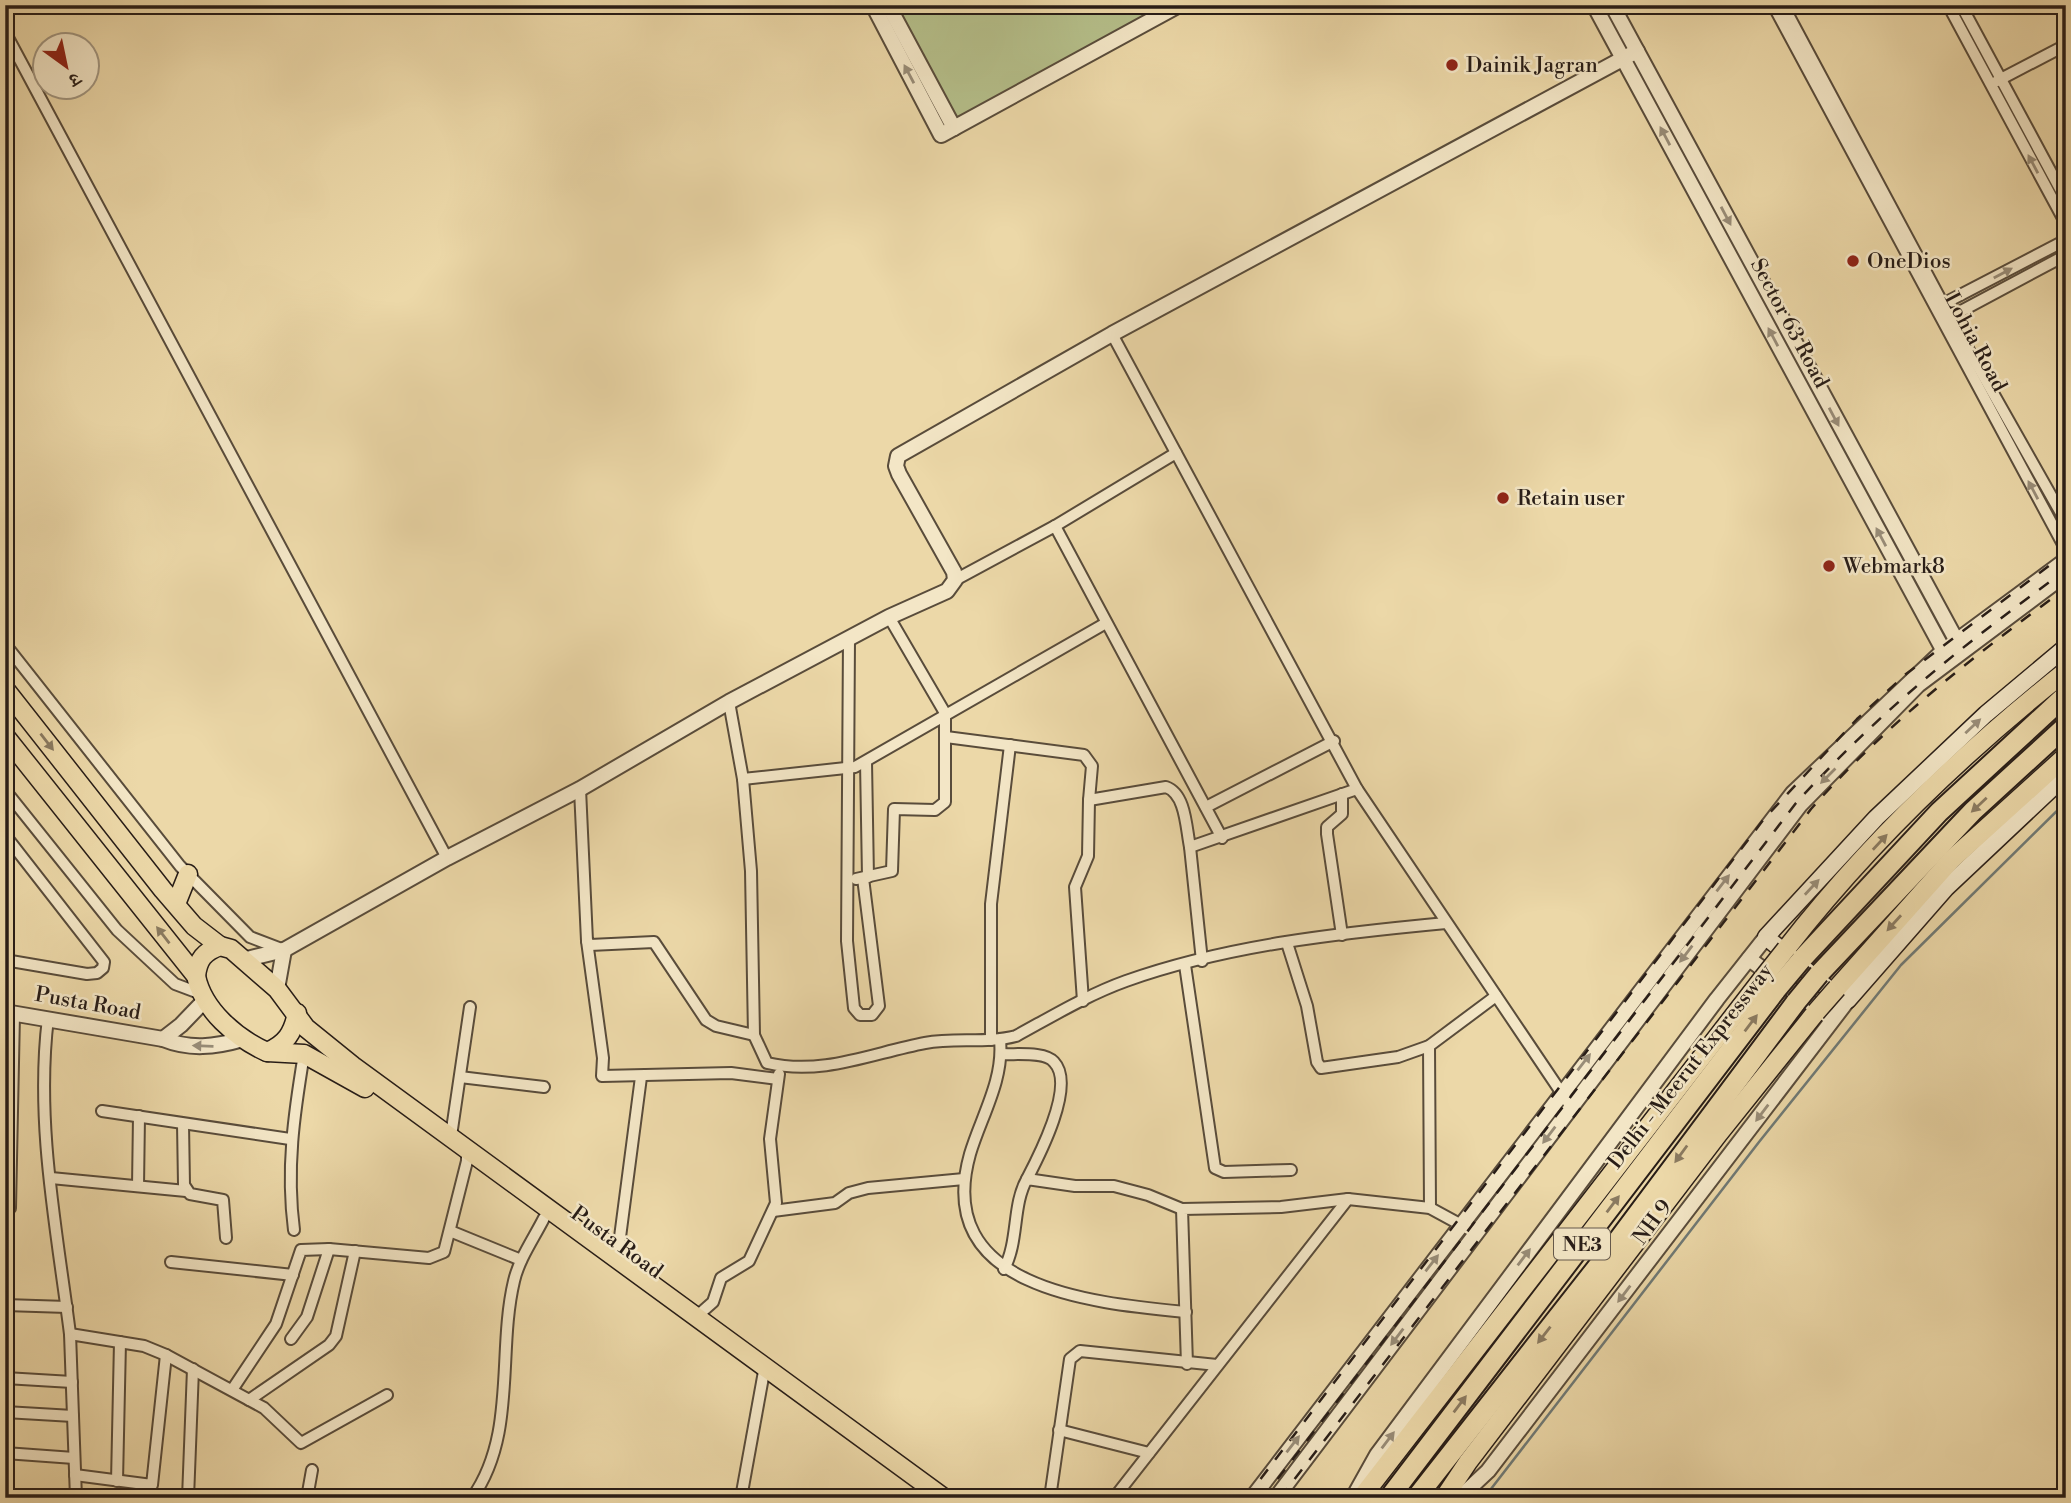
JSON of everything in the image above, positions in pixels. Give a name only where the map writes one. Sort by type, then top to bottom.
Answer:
[{"type":"highway","name":"Delhi - Meerut Expressway","points":[[1389,1498],[1794,954],[1939,812],[2066,695]]},
{"type":"highway","name":"Delhi - Meerut Expressway","points":[[1416,1498],[1613,1247],[1819,974],[1973,811],[2066,726]]},
{"type":"main road","points":[[1842,994],[1827,988],[1766,937],[1876,818],[1986,714],[2066,647]]},
{"type":"main road","points":[[1794,954],[1812,916],[1891,830],[1969,755],[2066,670]]},
{"type":"main road","name":"Pusta Road","points":[[5,689],[194,926],[220,946],[231,949],[277,989],[306,1028],[451,1136],[467,1155],[544,1218],[943,1498]]},
{"type":"main road","points":[[5,736],[200,989],[243,1040],[267,1052],[282,1046],[293,1030],[297,1013]]},
{"type":"main road","points":[[1444,1498],[1468,1462],[1702,1155],[1824,1016],[1951,860],[2066,756]]},
{"type":"main road","points":[[1842,994],[1946,888],[2066,775]]},
{"type":"main road","points":[[176,904],[188,874]]},
{"type":"main road","points":[[200,989],[197,965],[205,951],[220,946]]},
{"type":"main road","points":[[1361,1498],[1770,984]]},
{"type":"main road","name":"Pusta Road","points":[[267,1052],[304,1054],[360,1084],[467,1155],[696,1317],[928,1498]]},
{"type":"street","points":[[873,5],[948,131]]},
{"type":"street","points":[[888,5],[948,131]]},
{"type":"street","points":[[948,131],[1179,5]]},
{"type":"street","name":"Sector 63 Road","points":[[1594,5],[1926,604],[1959,646]]},
{"type":"street","name":"Sector 63 Road","points":[[1612,5],[1926,604],[1946,656]]},
{"type":"street","name":"Lohia Road","points":[[1773,5],[2066,550]]},
{"type":"street","name":"Lohia Road","points":[[1783,5],[1950,317],[2066,522]]},
{"type":"street","points":[[1948,5],[2066,200]]},
{"type":"street","points":[[1961,5],[2066,224]]},
{"type":"street","points":[[5,32],[45,101],[87,186],[447,858]]},
{"type":"street","points":[[1996,82],[2066,45]]},
{"type":"street","points":[[955,580],[950,564],[896,466],[898,456],[1112,334],[1637,51]]},
{"type":"street","points":[[1943,304],[2066,240]]},
{"type":"street","points":[[1950,317],[2066,256]]},
{"type":"street","points":[[1112,334],[1334,741],[1357,789],[1571,1107]]},
{"type":"street","points":[[243,960],[284,950],[447,858],[580,789],[729,702],[890,617],[947,591],[955,580],[1055,526],[1176,453]]},
{"type":"street","points":[[1055,526],[1222,838]]},
{"type":"street","points":[[1252,1498],[1560,1093],[1793,793],[1946,656],[2066,559]]},
{"type":"street","points":[[1959,646],[2066,574]]},
{"type":"street","points":[[847,880],[892,871],[894,809],[935,810],[945,802],[945,713],[890,617]]},
{"type":"street","points":[[743,779],[846,769],[866,762],[945,713],[1106,623]]},
{"type":"street","points":[[849,639],[847,880],[852,1000],[860,1015],[872,1015],[879,1006],[866,878],[866,762]]},
{"type":"street","points":[[5,644],[188,874],[250,937],[284,950]]},
{"type":"street","points":[[1276,1498],[1800,805],[1946,656]]},
{"type":"street","points":[[729,702],[743,779],[751,870],[754,1035],[762,1059],[767,1063],[828,1067],[925,1043],[958,1039],[995,1040],[1016,1036],[1124,982],[1185,964],[1287,943],[1446,923]]},
{"type":"street","points":[[946,737],[1084,755],[1092,766],[1088,856],[1075,887],[1083,1001]]},
{"type":"street","points":[[1206,807],[1334,741]]},
{"type":"street","points":[[1010,746],[991,904],[995,1040],[1001,1054],[964,1179],[965,1200],[972,1228],[985,1250],[1004,1269],[1091,1300],[1186,1312]]},
{"type":"street","points":[[1089,800],[1166,787],[1174,790],[1179,797],[1190,847],[1202,961]]},
{"type":"street","points":[[580,789],[587,941],[603,1058],[602,1076],[731,1073],[778,1079]]},
{"type":"street","points":[[1190,847],[1357,789]]},
{"type":"street","points":[[5,790],[117,930],[175,984],[200,989]]},
{"type":"street","points":[[1342,794],[1342,814],[1327,827],[1342,935]]},
{"type":"street","points":[[5,835],[104,962],[103,968],[97,973],[88,974],[6,959]]},
{"type":"street","points":[[1353,1498],[1377,1455],[1766,937]]},
{"type":"street","points":[[587,941],[596,947],[638,940],[654,942],[706,1020],[716,1026],[754,1035]]},
{"type":"street","points":[[1287,943],[1299,973],[1317,1062],[1321,1068],[1398,1057],[1429,1046],[1496,996]]},
{"type":"street","points":[[277,989],[284,950]]},
{"type":"street","points":[[1749,959],[1824,1016]]},
{"type":"street","points":[[1185,964],[1215,1168],[1224,1172],[1291,1170]]},
{"type":"street","points":[[166,976],[200,989]]},
{"type":"street","name":"Pusta Road","points":[[163,1039],[181,1025],[200,989]]},
{"type":"street","points":[[451,1136],[470,1007]]},
{"type":"street","points":[[5,1214],[10,1208],[7,1178],[10,1013]]},
{"type":"street","name":"Pusta Road","points":[[10,1013],[163,1039],[180,1046],[216,1047],[243,1040]]},
{"type":"street","name":"NH 9","points":[[1459,1498],[1488,1471],[1824,1016]]},
{"type":"street","points":[[48,1018],[43,1058],[51,1178],[70,1334],[76,1498]]},
{"type":"street","points":[[1429,1046],[1430,1208]]},
{"type":"street","points":[[294,1230],[288,1174],[290,1139],[304,1054]]},
{"type":"street","points":[[1001,1054],[1047,1057],[1055,1062],[1059,1073],[1058,1104],[1049,1138],[1022,1189],[1016,1238],[1004,1269]]},
{"type":"street","points":[[696,1317],[713,1302],[721,1278],[749,1261],[772,1211],[777,1191],[771,1129],[780,1064]]},
{"type":"street","points":[[460,1077],[544,1087]]},
{"type":"street","points":[[617,1260],[641,1077]]},
{"type":"street","points":[[102,1111],[290,1139]]},
{"type":"street","points":[[138,1186],[139,1116]]},
{"type":"street","points":[[183,1124],[186,1191]]},
{"type":"street","points":[[232,1390],[276,1324],[293,1275],[294,1262],[301,1250],[329,1249],[435,1258],[443,1252],[467,1155]]},
{"type":"street","points":[[51,1178],[186,1191],[223,1200],[226,1238]]},
{"type":"street","points":[[772,1211],[835,1203],[849,1193],[868,1188],[964,1179]]},
{"type":"street","points":[[1027,1179],[1074,1186],[1114,1186],[1149,1195],[1182,1209],[1281,1206],[1348,1199],[1430,1208],[1476,1233]]},
{"type":"street","points":[[1114,1498],[1348,1199]]},
{"type":"street","points":[[1182,1209],[1187,1364]]},
{"type":"street","points":[[472,1498],[489,1467],[497,1441],[510,1297],[521,1260],[544,1218]]},
{"type":"street","points":[[450,1231],[521,1260]]},
{"type":"street","points":[[291,1339],[307,1317],[329,1249]]},
{"type":"street","points":[[249,1400],[329,1345],[340,1324],[355,1251]]},
{"type":"street","points":[[171,1262],[293,1275]]},
{"type":"street","points":[[5,1305],[66,1307]]},
{"type":"street","points":[[70,1334],[144,1346],[166,1355],[232,1390],[277,1418],[301,1443],[387,1395]]},
{"type":"street","points":[[117,1481],[120,1342]]},
{"type":"street","points":[[1050,1498],[1070,1359],[1075,1353],[1217,1365]]},
{"type":"street","points":[[75,1475],[152,1485],[166,1355]]},
{"type":"street","points":[[188,1498],[194,1369]]},
{"type":"street","points":[[741,1498],[763,1371]]},
{"type":"street","points":[[5,1378],[72,1382]]},
{"type":"street","points":[[5,1412],[72,1416]]},
{"type":"street","points":[[1059,1430],[1149,1453]]},
{"type":"street","points":[[5,1453],[74,1458]]},
{"type":"street","points":[[307,1498],[312,1470]]},
{"type":"green space","points":[[877,5],[1179,5],[941,135]]},
{"type":"waterway","points":[[1484,1498],[1759,1142],[1901,965],[2066,802]]},
{"type":"railway","points":[[1246,1498],[1764,819],[1857,719],[1906,674],[2066,553]]},
{"type":"railway","points":[[1263,1498],[1796,803],[1860,738],[1925,679],[2066,570]]},
{"type":"railway","points":[[1280,1498],[1811,809],[1870,748],[1932,692],[2066,588]]},
{"type":"place","name":"Dainik Jagran","points":[[1452,65]]},
{"type":"place","name":"OneDios","points":[[1853,261]]},
{"type":"place","name":"Retain user","points":[[1503,498]]},
{"type":"place","name":"Webmark8","points":[[1829,566]]}]
